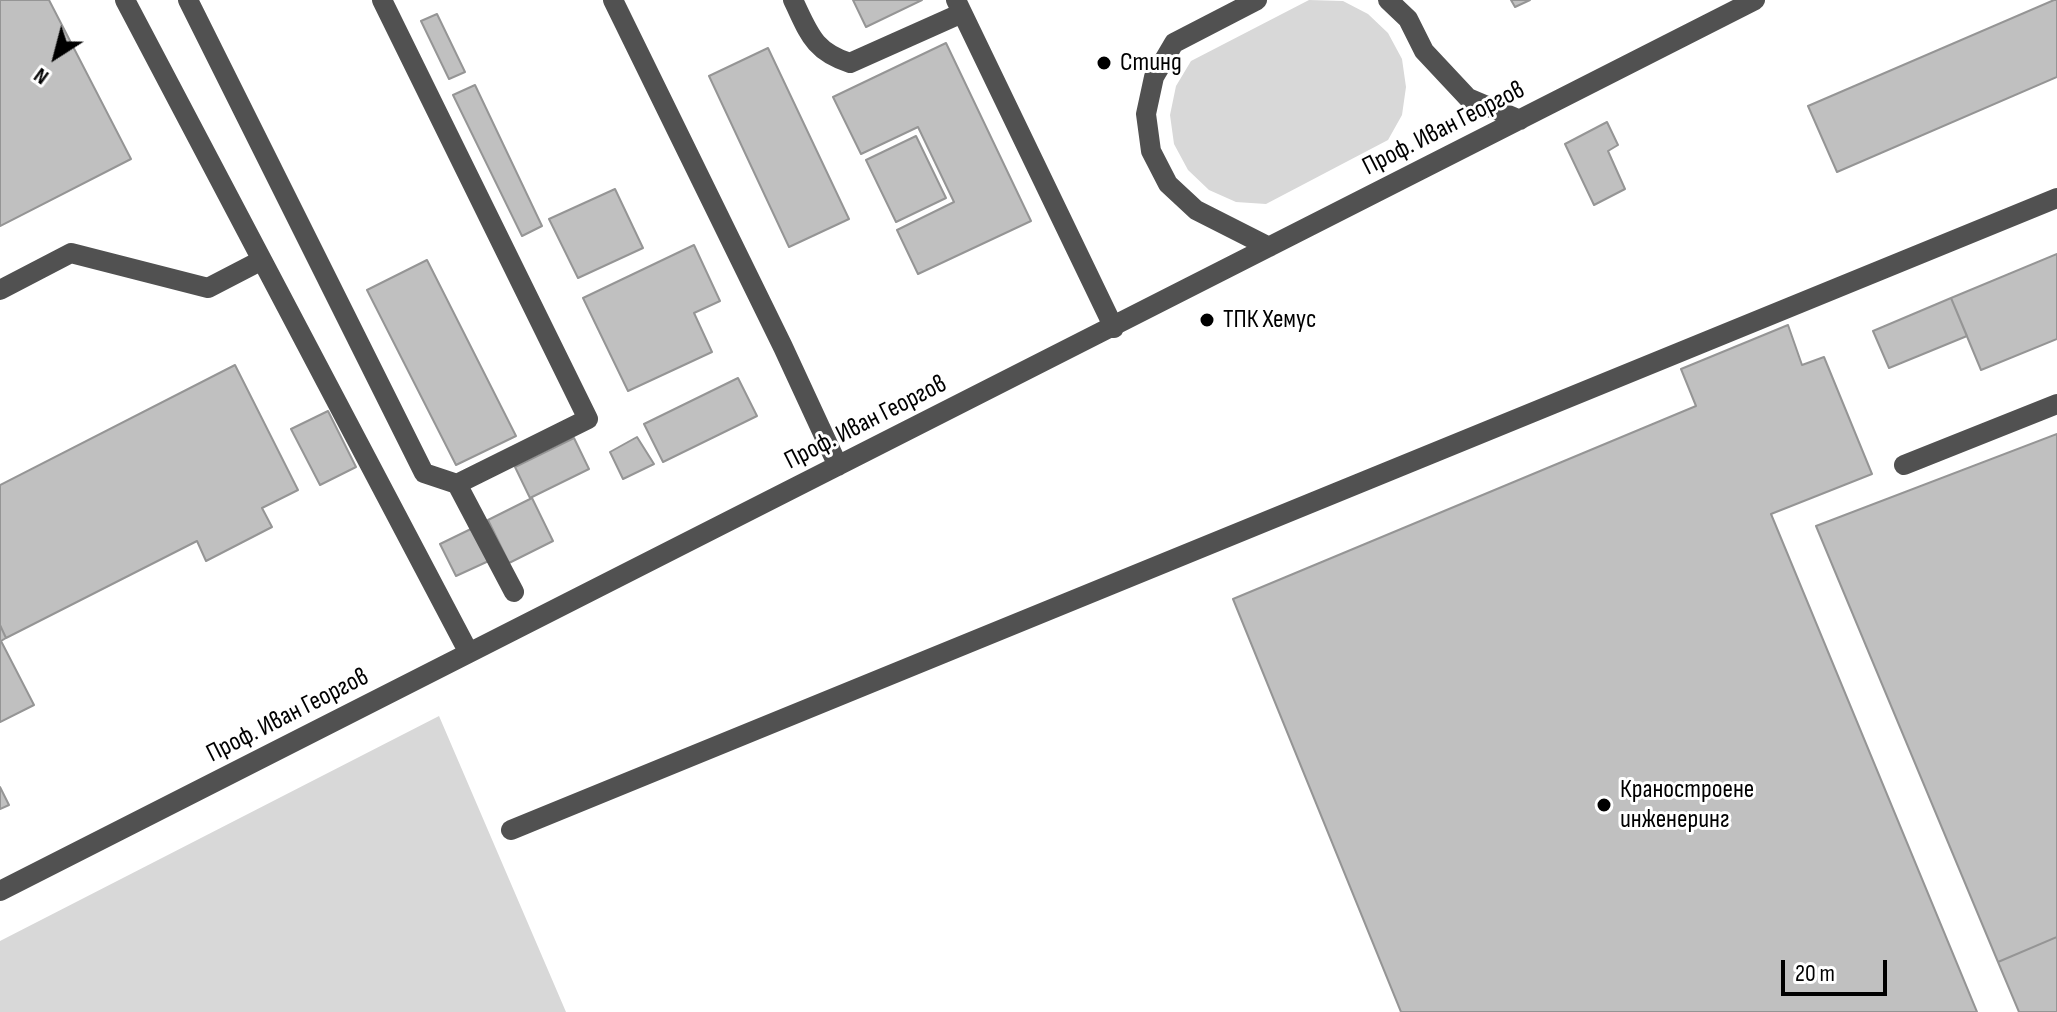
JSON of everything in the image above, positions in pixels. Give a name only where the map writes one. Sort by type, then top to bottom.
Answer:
[{"type":"street","points":[[125,0],[469,653]]},
{"type":"street","points":[[188,0],[424,473],[457,484],[514,592]]},
{"type":"street","points":[[382,0],[588,419],[457,484]]},
{"type":"street","points":[[613,0],[838,466]]},
{"type":"street","points":[[793,0],[811,37],[828,56],[850,63],[959,6],[1114,328]]},
{"type":"street","points":[[1257,0],[1174,43],[1154,77],[1146,114],[1151,151],[1168,184],[1196,210],[1269,247]]},
{"type":"street","points":[[1388,0],[1408,19],[1424,51],[1468,98],[1520,120]]},
{"type":"street","name":"Проф. Иван Георгов","points":[[0,891],[1755,0]]},
{"type":"street","points":[[511,830],[2057,198]]},
{"type":"street","points":[[0,290],[71,253],[208,288],[262,260]]},
{"type":"street","points":[[1904,465],[2057,404]]},
{"type":"shaded area","points":[[1309,0],[1343,1],[1368,14],[1388,33],[1402,59],[1406,87],[1402,115],[1388,140],[1266,204],[1236,202],[1209,190],[1188,170],[1174,144],[1170,115],[1176,86],[1191,61]]},
{"type":"shaded area","points":[[439,716],[566,1012],[0,1012],[0,941]]},
{"type":"building","points":[[0,0],[49,0],[131,159],[0,226]]},
{"type":"building","points":[[853,0],[922,0],[866,27]]},
{"type":"building","points":[[1511,0],[1530,0],[1515,7]]},
{"type":"building","points":[[2057,0],[2057,77],[1837,172],[1808,106]]},
{"type":"building","points":[[437,14],[465,72],[449,79],[421,21]]},
{"type":"building","points":[[946,43],[1031,221],[918,274],[897,230],[954,202],[918,127],[861,154],[833,97]]},
{"type":"building","points":[[768,48],[849,219],[789,247],[709,76]]},
{"type":"building","points":[[475,85],[542,226],[522,236],[453,95]]},
{"type":"building","points":[[1607,122],[1618,145],[1608,151],[1625,189],[1594,205],[1565,144]]},
{"type":"building","points":[[916,136],[946,198],[896,222],[866,160]]},
{"type":"building","points":[[615,189],[643,248],[578,278],[549,219]]},
{"type":"building","points":[[694,245],[720,301],[694,313],[712,352],[628,391],[583,298]]},
{"type":"building","points":[[2057,254],[2057,339],[1981,370],[1951,298]]},
{"type":"building","points":[[427,260],[516,436],[456,465],[367,290]]},
{"type":"building","points":[[1951,298],[1967,336],[1889,368],[1873,331]]},
{"type":"building","name":"Краностроене инженеринг","points":[[1788,325],[1802,365],[1824,357],[1872,474],[1771,514],[1977,1012],[1401,1012],[1233,599],[1696,406],[1681,369]]},
{"type":"building","points":[[235,365],[298,490],[262,508],[272,527],[206,561],[197,541],[6,638],[0,625],[0,485]]},
{"type":"building","points":[[738,378],[757,416],[663,462],[644,424]]},
{"type":"building","points":[[328,411],[356,467],[320,485],[291,429]]},
{"type":"building","points":[[2057,434],[2057,937],[1998,962],[1816,526]]},
{"type":"building","points":[[637,437],[654,464],[623,479],[610,452]]},
{"type":"building","points":[[574,438],[589,469],[530,498],[515,467]]},
{"type":"building","points":[[532,498],[553,541],[509,563],[488,520]]},
{"type":"building","points":[[477,526],[493,559],[456,576],[440,544]]},
{"type":"building","points":[[0,625],[6,638],[1,641],[34,705],[0,722]]},
{"type":"building","points":[[0,787],[9,805],[0,809]]},
{"type":"building","points":[[2057,937],[2057,1012],[2019,1012],[1998,962]]},
{"type":"place","name":"Стинд","points":[[1104,63]]},
{"type":"place","name":"ТПК Хемус","points":[[1207,320]]},
{"type":"place","name":"Краностроене инженеринг","points":[[1604,805]]}]
